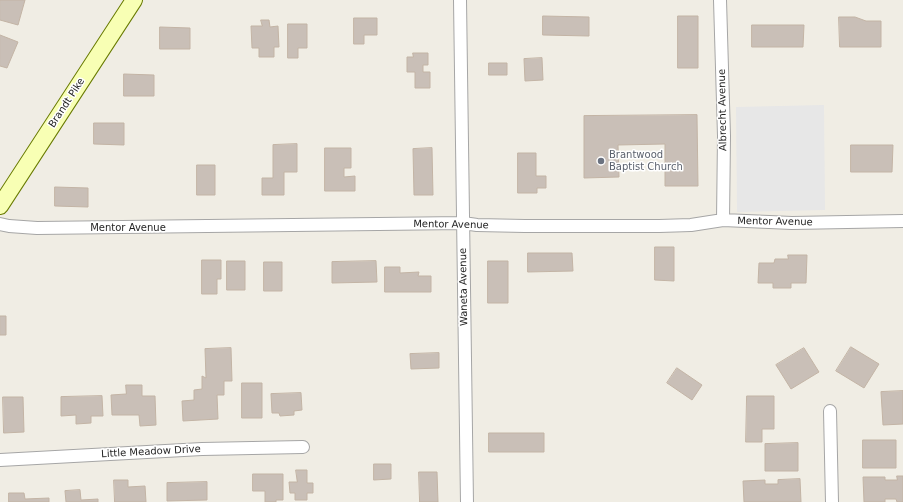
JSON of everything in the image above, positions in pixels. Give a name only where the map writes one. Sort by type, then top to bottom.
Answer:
[{"type":"main road","name":"Brandt Pike","points":[[0,206],[134,0]]},
{"type":"street","name":"Waneta Avenue","points":[[460,0],[467,502]]},
{"type":"street","name":"Albrecht Avenue","points":[[720,0],[724,136],[723,220]]},
{"type":"street","name":"Mentor Avenue","points":[[0,224],[37,228],[463,223],[477,226],[658,226],[691,225],[723,220],[792,223],[903,221]]},
{"type":"street","points":[[830,411],[832,502]]},
{"type":"street","name":"Little Meadow Drive","points":[[0,460],[202,449],[303,447]]},
{"type":"shaded area","points":[[824,105],[825,210],[737,212],[736,107]]},
{"type":"building","points":[[0,0],[25,0],[18,25],[0,20]]},
{"type":"building","points":[[543,16],[589,17],[589,36],[543,35]]},
{"type":"building","points":[[678,16],[698,16],[698,68],[678,68]]},
{"type":"building","points":[[839,17],[855,17],[866,21],[881,21],[881,47],[840,47]]},
{"type":"building","points":[[354,18],[377,18],[377,35],[364,35],[364,44],[354,44]]},
{"type":"building","points":[[261,20],[269,20],[270,27],[278,26],[279,47],[274,47],[274,57],[259,57],[259,48],[252,48],[251,26],[262,26]]},
{"type":"building","points":[[288,24],[307,24],[307,48],[298,48],[298,58],[288,58]]},
{"type":"building","points":[[752,25],[804,25],[803,47],[752,47]]},
{"type":"building","points":[[160,27],[190,28],[190,49],[160,49]]},
{"type":"building","points":[[0,35],[18,42],[7,68],[0,66]]},
{"type":"building","points":[[413,53],[428,53],[428,65],[423,65],[423,72],[430,72],[430,88],[415,88],[415,72],[407,72],[407,57],[413,57]]},
{"type":"building","points":[[542,58],[543,80],[525,81],[524,59]]},
{"type":"building","points":[[489,63],[507,63],[507,75],[489,75]]},
{"type":"building","points":[[124,74],[154,75],[154,96],[124,96]]},
{"type":"building","name":"Brantwood Baptist Church","points":[[697,115],[698,186],[665,186],[665,144],[618,145],[619,177],[584,178],[584,116]]},
{"type":"building","points":[[94,123],[124,123],[124,145],[94,144]]},
{"type":"building","points":[[297,144],[297,172],[284,172],[284,195],[262,195],[262,178],[273,178],[273,145]]},
{"type":"building","points":[[851,145],[893,145],[892,172],[851,172]]},
{"type":"building","points":[[325,148],[351,148],[351,168],[344,168],[344,177],[355,176],[355,191],[325,191]]},
{"type":"building","points":[[432,148],[433,195],[414,195],[413,149]]},
{"type":"building","points":[[518,153],[536,153],[536,176],[546,176],[546,188],[537,188],[537,193],[518,193]]},
{"type":"building","points":[[197,165],[215,165],[215,195],[197,195]]},
{"type":"building","points":[[55,187],[88,188],[88,207],[55,206]]},
{"type":"building","points":[[655,247],[674,247],[674,281],[655,280]]},
{"type":"building","points":[[528,253],[572,253],[573,271],[528,272]]},
{"type":"building","points":[[788,255],[807,255],[806,283],[791,283],[791,288],[773,288],[773,283],[758,283],[759,263],[774,263],[775,259],[788,259]]},
{"type":"building","points":[[202,260],[221,260],[221,279],[217,279],[217,294],[202,294]]},
{"type":"building","points":[[227,261],[245,261],[245,290],[227,290]]},
{"type":"building","points":[[376,261],[377,282],[332,283],[332,262]]},
{"type":"building","points":[[488,261],[508,261],[508,303],[488,303]]},
{"type":"building","points":[[264,262],[282,262],[282,291],[264,291]]},
{"type":"building","points":[[385,267],[400,267],[400,273],[419,272],[418,276],[431,276],[431,292],[385,292]]},
{"type":"building","points":[[0,316],[6,316],[6,335],[0,335]]},
{"type":"building","points":[[851,347],[879,364],[864,388],[836,371]]},
{"type":"building","points":[[231,348],[232,381],[224,381],[224,395],[217,395],[218,419],[183,421],[182,401],[194,400],[194,390],[202,389],[202,376],[206,378],[205,349]]},
{"type":"building","points":[[804,348],[819,372],[791,389],[776,365]]},
{"type":"building","points":[[439,353],[439,368],[411,369],[410,354]]},
{"type":"building","points":[[677,368],[702,385],[692,400],[667,383]]},
{"type":"building","points":[[242,383],[262,383],[262,418],[242,418]]},
{"type":"building","points":[[126,385],[142,385],[142,396],[155,396],[156,425],[140,426],[139,415],[112,415],[111,395],[126,394]]},
{"type":"building","points":[[903,391],[903,424],[883,425],[881,392]]},
{"type":"building","points":[[301,393],[302,410],[294,411],[294,415],[280,416],[279,413],[272,413],[271,394]]},
{"type":"building","points":[[102,396],[103,416],[91,416],[91,423],[76,424],[76,415],[61,416],[61,397]]},
{"type":"building","points":[[747,396],[774,396],[774,429],[762,429],[762,442],[746,442]]},
{"type":"building","points":[[3,397],[23,397],[24,432],[4,433]]},
{"type":"building","points":[[489,433],[544,433],[544,452],[489,452]]},
{"type":"building","points":[[863,440],[896,440],[896,468],[863,468]]},
{"type":"building","points":[[798,443],[798,471],[765,471],[765,444]]},
{"type":"building","points":[[374,464],[391,464],[391,479],[374,480]]},
{"type":"building","points":[[296,470],[307,470],[307,483],[313,483],[313,493],[307,493],[307,500],[295,500],[295,493],[290,493],[289,482],[297,482]]},
{"type":"building","points":[[419,472],[437,472],[438,502],[420,502]]},
{"type":"building","points":[[253,474],[283,474],[283,500],[276,500],[276,502],[265,502],[265,491],[253,491]]},
{"type":"building","points":[[897,476],[903,476],[903,502],[897,502],[896,499],[885,499],[885,502],[864,502],[863,477],[885,477],[885,480],[897,480]]},
{"type":"building","points":[[800,479],[801,502],[744,502],[743,481],[765,480],[765,484],[778,484],[778,480]]},
{"type":"building","points":[[114,480],[128,480],[128,487],[145,486],[146,502],[115,502]]},
{"type":"building","points":[[207,482],[207,500],[167,501],[167,483]]},
{"type":"building","points":[[80,490],[81,500],[98,499],[98,502],[66,502],[65,491]]},
{"type":"building","points":[[9,493],[24,493],[25,499],[49,498],[49,502],[9,502]]},
{"type":"place","name":"Brantwood Baptist Church","points":[[601,161]]}]
